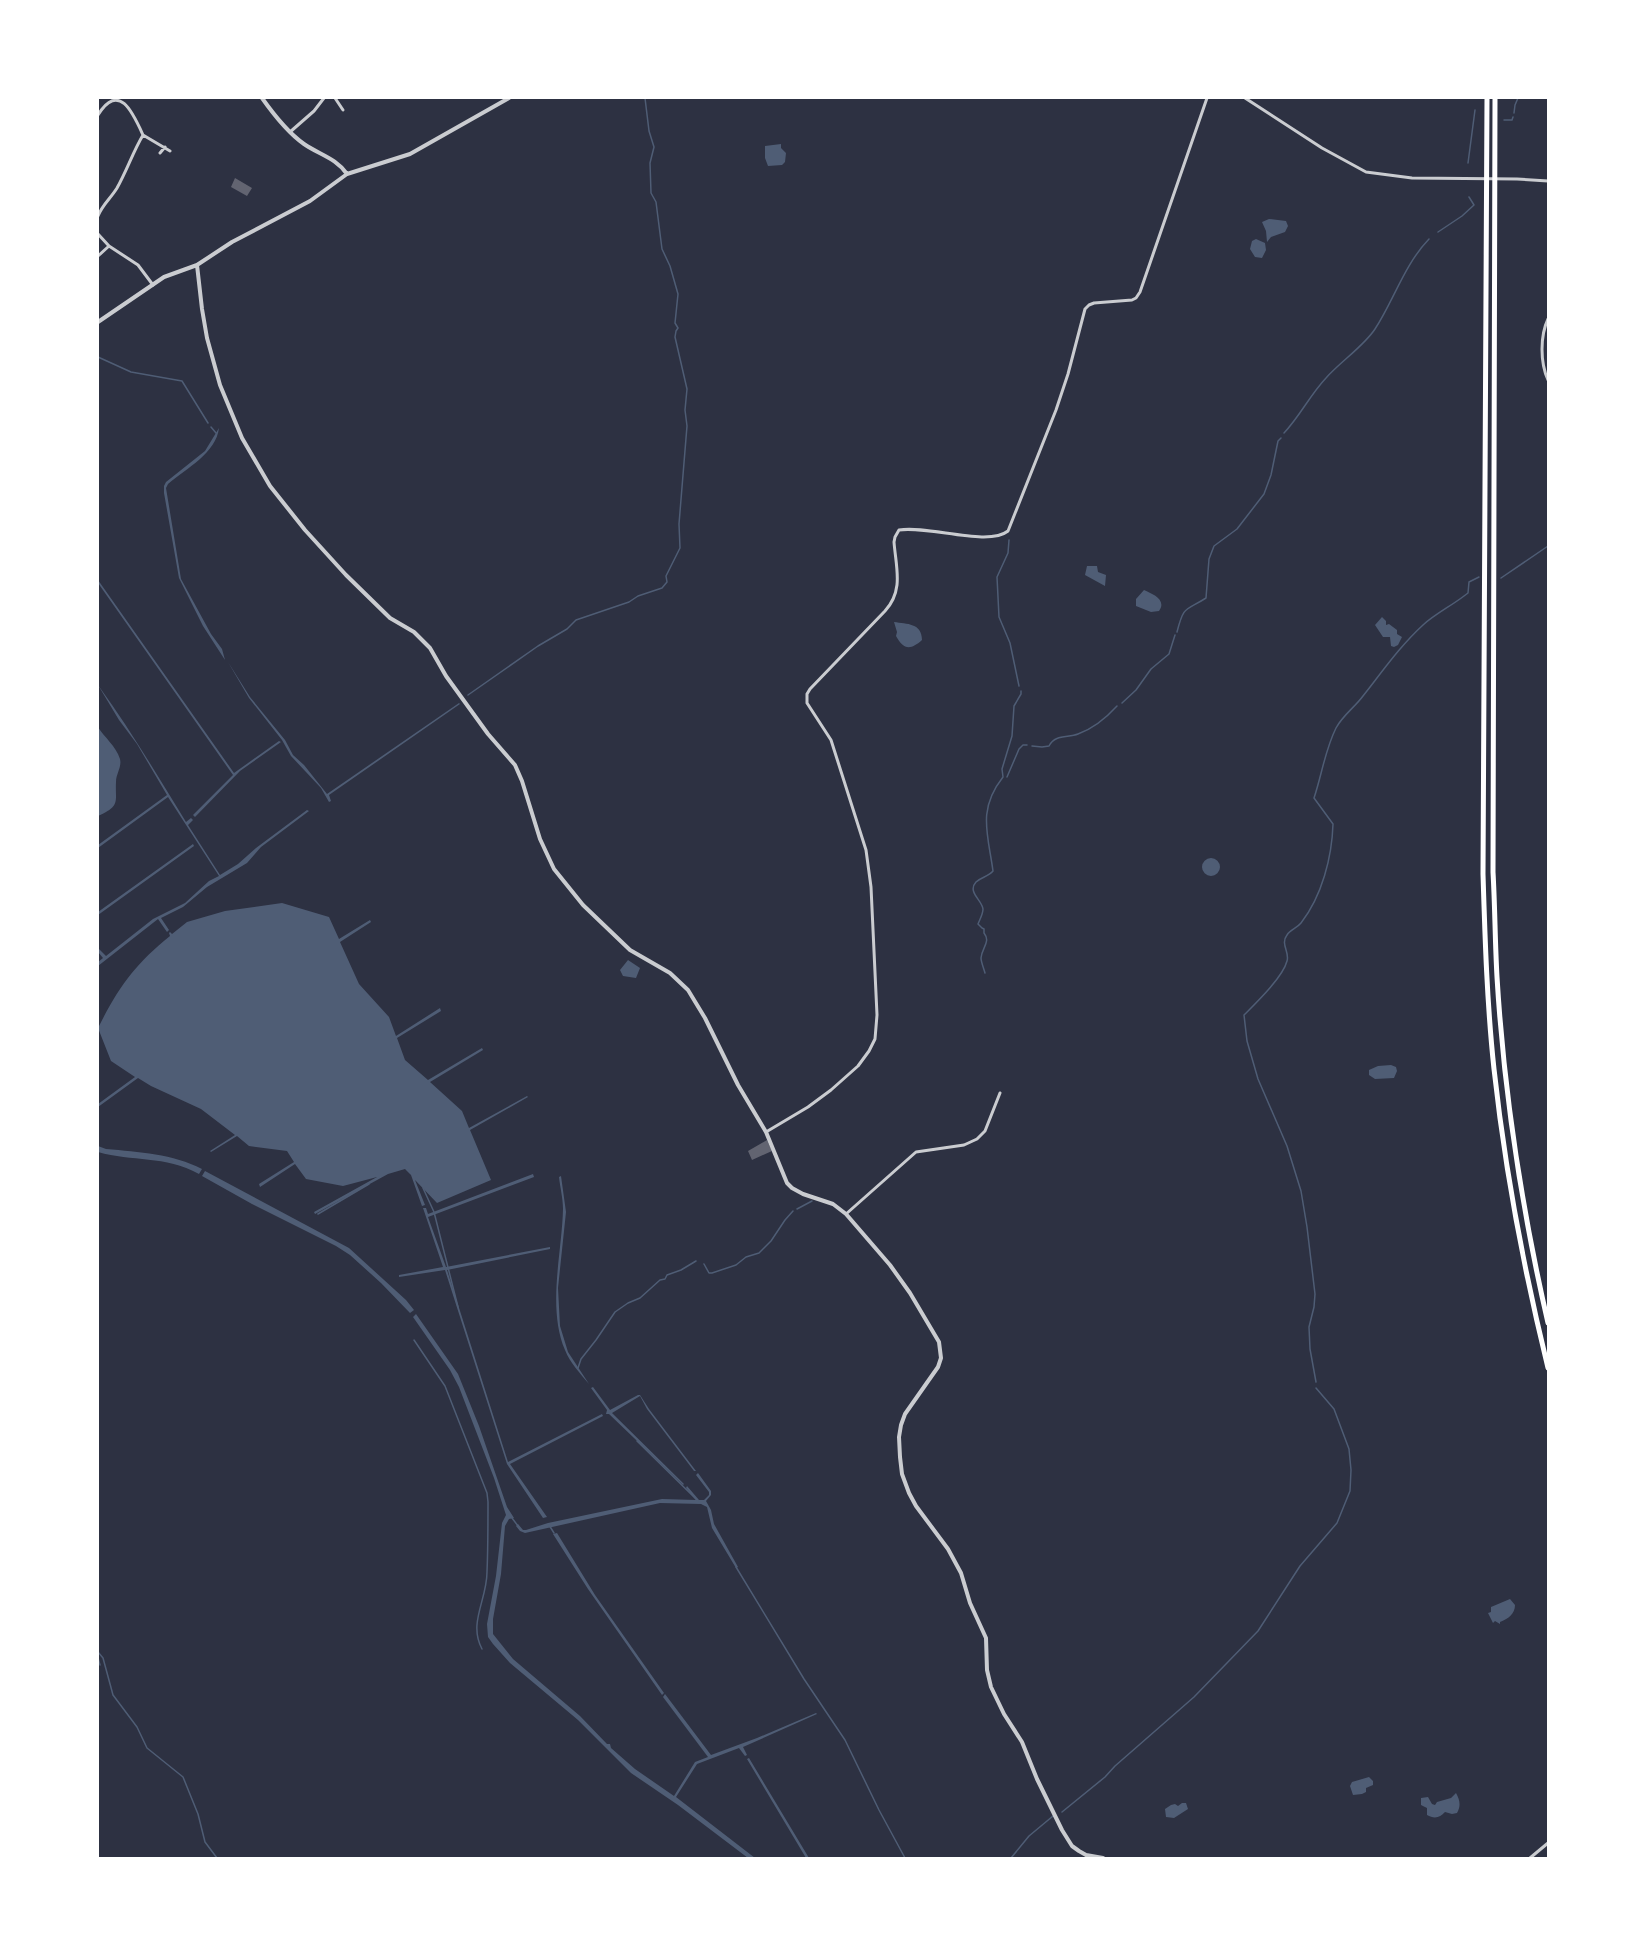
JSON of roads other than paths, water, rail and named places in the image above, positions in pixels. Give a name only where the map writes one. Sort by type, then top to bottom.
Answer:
[{"type":"highway","points":[[1486,98],[1483,874],[1486,971],[1494,1068],[1508,1171],[1523,1262],[1548,1368]]},
{"type":"highway","points":[[1495,98],[1493,872],[1497,976],[1510,1112],[1531,1241],[1548,1323]]},
{"type":"street","points":[[262,98],[289,132],[340,164],[347,174]]},
{"type":"street","points":[[289,132],[314,111],[324,98]]},
{"type":"street","points":[[334,98],[343,110]]},
{"type":"street","points":[[98,322],[175,272],[197,265],[232,242],[310,201],[347,174],[410,154],[509,98]]},
{"type":"street","points":[[766,1132],[831,1090],[858,1066],[875,1039],[877,1015],[871,887],[866,850],[831,740],[810,710],[807,694],[885,611],[895,597],[897,585],[894,542],[899,530],[919,529],[991,537],[1003,535],[1008,531],[1059,401],[1074,353],[1082,316],[1089,304],[1131,300],[1136,298],[1140,292],[1207,98]]},
{"type":"street","points":[[1245,98],[1322,148],[1366,172],[1412,178],[1548,181]]},
{"type":"street","points":[[98,115],[105,104],[115,99],[126,105],[143,135],[170,151]]},
{"type":"street","points":[[98,216],[101,208],[115,192],[132,153],[143,135]]},
{"type":"street","points":[[160,153],[165,147]]},
{"type":"street","points":[[98,234],[109,246],[138,265],[153,285]]},
{"type":"street","points":[[98,256],[109,246]]},
{"type":"street","points":[[197,265],[207,338],[220,385],[242,438],[270,486],[305,530],[346,575],[390,618],[414,632],[430,648],[446,676],[488,734],[515,765],[540,839],[554,869],[583,905],[630,950],[670,973],[688,990],[766,1132],[787,1183],[803,1194],[833,1204],[846,1214],[906,1286],[939,1342],[941,1358],[938,1367],[905,1414],[901,1425],[900,1457],[909,1493],[948,1549],[961,1573],[970,1603],[986,1638],[987,1670],[991,1688],[1022,1742],[1062,1830],[1072,1846],[1079,1851],[1086,1855],[1103,1858]]},
{"type":"street","points":[[1548,319],[1544,328],[1542,351],[1548,380]]},
{"type":"street","points":[[846,1214],[916,1152],[964,1145],[977,1139],[985,1131],[1000,1093]]},
{"type":"street","points":[[1530,1858],[1548,1844]]},
{"type":"water","points":[[781,144],[781,148],[786,153],[785,162],[782,165],[768,166],[765,146]]},
{"type":"water","points":[[1269,219],[1286,221],[1288,226],[1285,232],[1271,237],[1267,242],[1262,222]]},
{"type":"water","points":[[1256,239],[1265,243],[1266,250],[1262,258],[1255,257],[1250,249],[1252,241]]},
{"type":"water","points":[[219,428],[217,437],[207,452],[166,488],[181,579],[211,634],[222,649],[225,660],[203,626],[179,578],[164,493],[166,482],[205,451]]},
{"type":"water","points":[[1087,566],[1097,566],[1098,572],[1106,575],[1105,586],[1085,575]]},
{"type":"water","points":[[98,580],[234,773],[279,741],[281,742],[240,771],[195,817],[193,815],[233,775]]},
{"type":"water","points":[[1144,590],[1160,601],[1159,611],[1151,612],[1136,606],[1136,599]]},
{"type":"water","points":[[1382,617],[1386,625],[1389,624],[1397,630],[1397,634],[1402,637],[1398,645],[1394,647],[1391,646],[1390,637],[1383,637],[1375,625]]},
{"type":"water","points":[[894,622],[917,627],[922,640],[914,646],[904,646],[896,636]]},
{"type":"water","points":[[228,662],[250,697],[285,740],[293,755],[327,794],[460,704],[329,795],[331,801],[329,802],[321,788],[291,756],[282,740],[249,698]]},
{"type":"water","points":[[98,685],[186,822],[191,818],[193,820],[188,825],[220,875],[238,864],[307,810],[309,811],[261,847],[247,863],[207,887],[183,907],[161,918],[169,930],[167,932],[158,919],[98,966],[98,962],[103,958],[98,948],[106,956],[153,919],[185,903],[209,881],[219,876],[168,797],[98,848],[98,845],[167,795]]},
{"type":"water","points":[[98,727],[116,750],[120,759],[120,768],[116,779],[114,806],[98,816]]},
{"type":"water","points":[[193,844],[194,846],[98,915],[98,912]]},
{"type":"water","points":[[1211,858],[1217,861],[1220,867],[1217,873],[1211,876],[1205,873],[1202,867],[1205,861]]},
{"type":"water","points":[[282,903],[329,917],[339,939],[370,920],[371,922],[340,942],[359,984],[389,1017],[396,1036],[440,1008],[441,1011],[397,1038],[405,1060],[428,1080],[482,1048],[483,1050],[430,1082],[462,1111],[469,1128],[528,1097],[470,1130],[491,1180],[437,1203],[415,1180],[425,1205],[422,1206],[411,1175],[405,1169],[388,1174],[315,1214],[314,1212],[377,1177],[343,1186],[306,1179],[295,1164],[260,1187],[259,1184],[294,1162],[287,1151],[249,1146],[237,1136],[211,1152],[235,1135],[201,1109],[138,1078],[98,1107],[98,1104],[135,1077],[111,1061],[98,1028],[120,989],[137,967],[170,936],[170,932],[172,934],[187,922],[225,911]]},
{"type":"water","points":[[628,960],[640,968],[636,978],[623,976],[620,970]]},
{"type":"water","points":[[1378,1066],[1396,1067],[1397,1071],[1394,1078],[1375,1079],[1369,1075],[1369,1070]]},
{"type":"water","points":[[98,1146],[168,1157],[202,1169],[199,1174],[161,1161],[111,1155],[98,1152]]},
{"type":"water","points":[[205,1171],[349,1248],[414,1310],[410,1313],[350,1255],[202,1176]]},
{"type":"water","points":[[533,1174],[534,1177],[428,1217],[446,1267],[550,1247],[550,1249],[447,1270],[508,1462],[602,1414],[603,1416],[510,1464],[547,1517],[543,1518],[507,1464],[445,1270],[399,1277],[399,1275],[443,1267],[423,1208],[426,1208],[428,1214]]},
{"type":"water","points":[[561,1176],[566,1212],[558,1288],[560,1326],[568,1352],[589,1384],[567,1355],[557,1316],[557,1280],[563,1209],[559,1177]]},
{"type":"water","points":[[416,1314],[458,1374],[507,1507],[514,1518],[509,1519],[505,1526],[501,1574],[493,1619],[493,1634],[513,1659],[580,1716],[635,1769],[674,1796],[695,1762],[708,1757],[663,1697],[665,1694],[711,1755],[817,1714],[743,1747],[747,1755],[745,1756],[739,1748],[697,1764],[676,1797],[755,1858],[748,1858],[631,1773],[578,1720],[510,1663],[488,1637],[487,1624],[496,1576],[502,1523],[506,1515],[459,1387],[450,1370],[413,1317]]},
{"type":"water","points":[[593,1387],[610,1410],[640,1395],[696,1471],[647,1409],[640,1396],[612,1413],[683,1485],[609,1414],[606,1414],[607,1410],[591,1388]]},
{"type":"water","points":[[698,1473],[711,1491],[706,1501],[714,1524],[738,1567],[736,1568],[712,1528],[707,1507],[701,1504],[660,1503],[525,1533],[516,1526],[518,1524],[526,1530],[548,1523],[662,1499],[696,1500],[686,1488],[687,1486],[699,1500],[704,1500],[709,1492],[696,1475]]},
{"type":"water","points":[[557,1533],[595,1595],[664,1693],[662,1695],[588,1589],[553,1534]]},
{"type":"water","points":[[1510,1599],[1515,1605],[1512,1614],[1500,1624],[1495,1621],[1493,1623],[1488,1613],[1491,1612],[1491,1607]]},
{"type":"water","points":[[749,1758],[809,1858],[806,1858],[747,1759]]},
{"type":"water","points":[[1369,1777],[1373,1785],[1366,1788],[1366,1792],[1362,1794],[1353,1795],[1350,1786],[1352,1782]]},
{"type":"water","points":[[1456,1793],[1459,1803],[1457,1813],[1445,1812],[1439,1817],[1432,1817],[1427,1815],[1427,1808],[1421,1805],[1421,1798],[1428,1797],[1435,1805],[1437,1802],[1451,1798]]},
{"type":"water","points":[[1186,1803],[1188,1809],[1174,1818],[1166,1817],[1165,1809]]},
{"type":"waterway","points":[[468,695],[538,646],[567,629],[576,620],[662,588],[667,582],[666,576],[680,548],[679,524],[687,426],[685,410],[687,389],[675,337],[678,328],[675,323],[678,294],[670,266],[662,249],[656,202],[651,193],[650,163],[654,147],[649,131],[645,98]]},
{"type":"waterway","points":[[1514,113],[1518,98]]},
{"type":"waterway","points":[[1468,163],[1475,110]]},
{"type":"waterway","points":[[1504,120],[1512,120],[1513,117]]},
{"type":"waterway","points":[[1438,232],[1474,205],[1469,197]]},
{"type":"waterway","points":[[1284,433],[1326,378],[1375,329],[1406,271],[1429,239]]},
{"type":"waterway","points":[[98,357],[131,372],[182,381],[208,423]]},
{"type":"waterway","points":[[211,427],[216,433]]},
{"type":"waterway","points":[[1177,632],[1184,612],[1206,598],[1209,559],[1214,546],[1237,529],[1264,494],[1271,475],[1278,441],[1281,438]]},
{"type":"waterway","points":[[1009,540],[1008,553],[997,577],[999,617],[1010,643],[1019,686]]},
{"type":"waterway","points":[[1501,578],[1548,546]]},
{"type":"waterway","points":[[1316,1382],[1309,1327],[1315,1294],[1301,1191],[1287,1146],[1258,1079],[1247,1041],[1244,1015],[1280,975],[1288,958],[1285,938],[1301,923],[1315,901],[1325,876],[1331,850],[1333,824],[1314,798],[1326,753],[1336,728],[1415,633],[1433,617],[1468,593],[1469,582],[1479,577]]},
{"type":"waterway","points":[[1122,703],[1136,690],[1151,669],[1169,654],[1175,635]]},
{"type":"waterway","points":[[985,973],[981,958],[987,939],[984,929],[978,924],[983,909],[973,889],[976,882],[993,871],[987,834],[987,811],[995,789],[1003,777],[1002,769],[1012,736],[1014,706],[1021,691]]},
{"type":"waterway","points":[[1032,746],[1049,746],[1058,738],[1083,732],[1117,706]]},
{"type":"waterway","points":[[1007,777],[1019,749],[1027,745]]},
{"type":"waterway","points":[[318,1214],[369,1184]]},
{"type":"waterway","points":[[423,1188],[434,1212],[458,1307]]},
{"type":"waterway","points":[[797,1209],[812,1201]]},
{"type":"waterway","points":[[704,1264],[709,1273],[712,1273],[736,1265],[746,1257],[759,1253],[793,1211]]},
{"type":"waterway","points":[[578,1368],[581,1359],[615,1312],[640,1298],[667,1275],[696,1261]]},
{"type":"waterway","points":[[414,1340],[445,1386],[487,1493],[487,1572],[477,1621],[478,1639],[482,1649]]},
{"type":"waterway","points":[[1062,1812],[1105,1777],[1194,1697],[1258,1631],[1300,1566],[1337,1523],[1350,1491],[1349,1449],[1334,1409],[1316,1388]]},
{"type":"waterway","points":[[637,1441],[698,1501]]},
{"type":"waterway","points":[[512,1518],[518,1526]]},
{"type":"waterway","points":[[549,1525],[554,1533]]},
{"type":"waterway","points":[[736,1567],[804,1679],[845,1740],[905,1858]]},
{"type":"waterway","points":[[98,1652],[103,1658],[113,1695],[137,1727],[147,1748],[183,1777],[198,1814],[205,1842],[217,1858]]},
{"type":"waterway","points":[[98,1658],[100,1665]]},
{"type":"waterway","points":[[1011,1858],[1029,1836],[1053,1816]]}]
